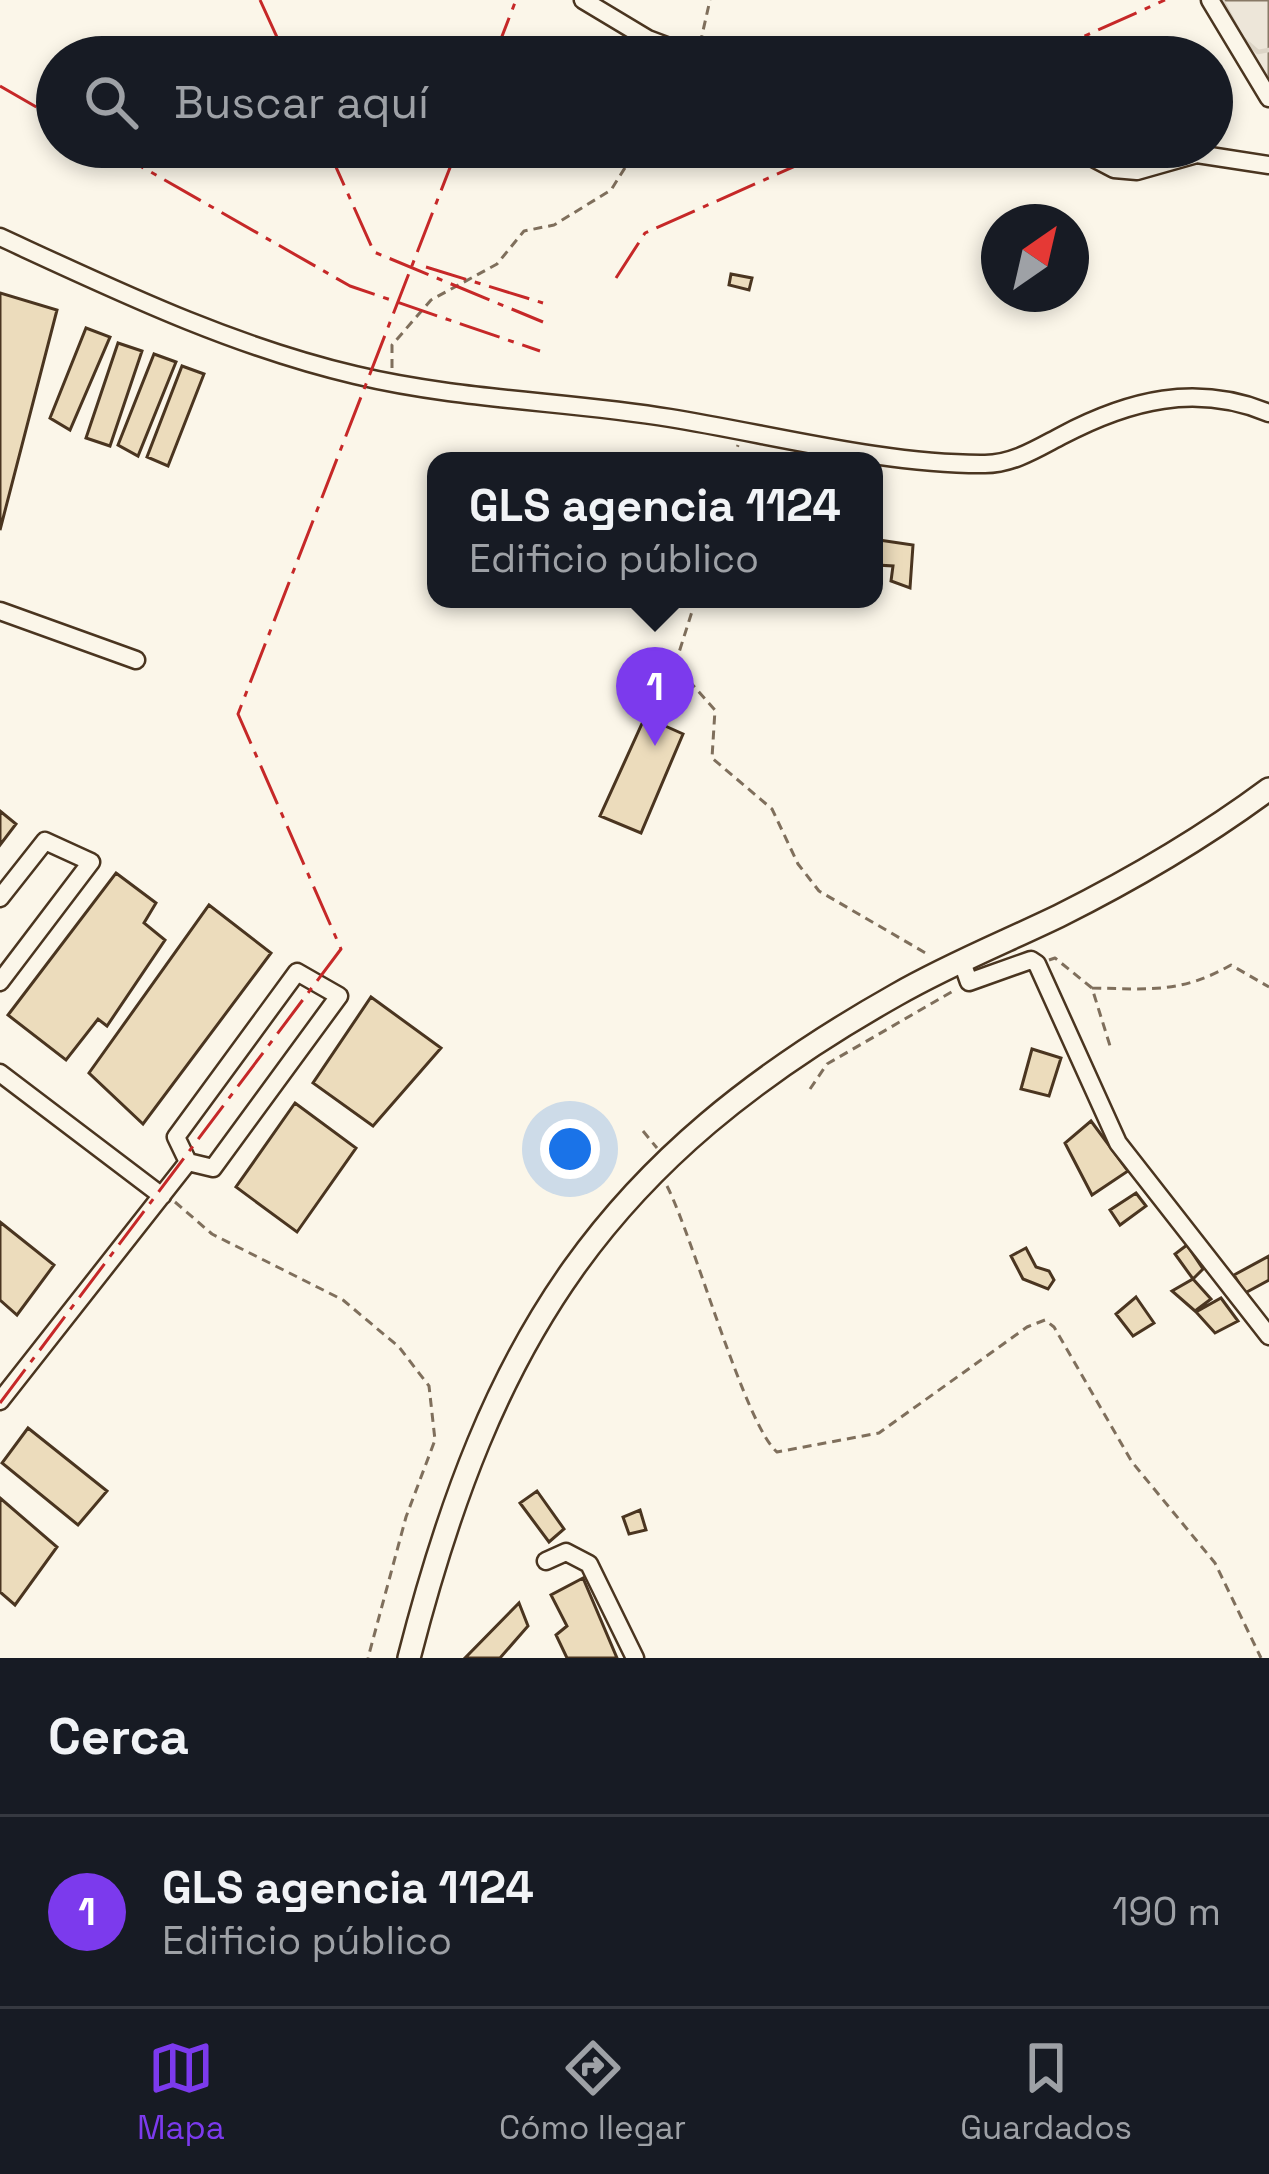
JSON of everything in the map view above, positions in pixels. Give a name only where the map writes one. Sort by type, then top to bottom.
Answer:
[{"type":"main road","points":[[409,1658],[454,1496],[509,1370],[573,1266],[660,1165],[778,1066],[965,972],[1163,860],[1269,789]]},
{"type":"street","points":[[583,0],[644,36]]},
{"type":"street","points":[[1210,0],[1232,36]]},
{"type":"street","points":[[1233,38],[1269,98]]},
{"type":"street","points":[[1233,160],[1269,165]]},
{"type":"street","points":[[1112,168],[1148,168]]},
{"type":"street","points":[[0,236],[277,354],[420,388],[629,411],[986,464],[1009,461],[1112,410],[1165,398],[1212,395],[1269,412]]},
{"type":"street","points":[[0,610],[136,660]]},
{"type":"street","points":[[0,898],[45,841],[91,862],[0,982]]},
{"type":"street","points":[[965,972],[1031,960],[1037,964],[1118,1143],[1269,1336]]},
{"type":"street","points":[[297,972],[339,996],[213,1168],[188,1162],[176,1137],[297,972]]},
{"type":"street","points":[[0,1073],[163,1196]]},
{"type":"street","points":[[0,1401],[188,1162]]},
{"type":"street","points":[[546,1561],[566,1552],[589,1564],[634,1658]]},
{"type":"path","points":[[701,36],[710,0]]},
{"type":"path","points":[[420,388],[395,377],[392,346],[431,300],[497,264],[524,231],[554,225],[611,190],[625,168]]},
{"type":"path","points":[[693,608],[675,664],[715,710],[712,758],[772,808],[798,864],[819,891],[936,961]]},
{"type":"path","points":[[1037,964],[1055,958],[1092,988],[1112,1049]]},
{"type":"path","points":[[1092,988],[1155,991],[1197,984],[1231,965],[1269,987]]},
{"type":"path","points":[[810,1089],[827,1064],[965,972]]},
{"type":"path","points":[[643,1131],[677,1206],[766,1443],[777,1451],[879,1433],[1027,1327],[1045,1320],[1054,1327],[1132,1462],[1215,1563],[1261,1658]]},
{"type":"path","points":[[163,1196],[182,1205],[212,1234],[343,1300],[399,1347],[429,1386],[435,1440],[406,1517],[368,1658]]},
{"type":"shaded area","points":[[1217,0],[1269,0],[1269,82],[1261,71]]},
{"type":"building","points":[[731,274],[752,278],[749,290],[729,285]]},
{"type":"building","points":[[0,293],[57,310],[0,530]]},
{"type":"building","points":[[86,328],[110,337],[70,430],[50,418]]},
{"type":"building","points":[[118,343],[142,351],[110,446],[86,438]]},
{"type":"building","points":[[154,354],[176,362],[138,456],[118,445]]},
{"type":"building","points":[[182,366],[204,374],[168,466],[147,457]]},
{"type":"building","points":[[883,541],[913,545],[910,588],[891,581],[893,566],[883,565]]},
{"type":"building","points":[[645,717],[683,734],[641,833],[600,816]]},
{"type":"building","points":[[0,811],[16,824],[0,845]]},
{"type":"building","points":[[116,873],[156,903],[144,923],[165,940],[107,1026],[98,1019],[66,1060],[8,1015]]},
{"type":"building","points":[[209,905],[271,953],[143,1124],[89,1073]]},
{"type":"building","points":[[371,997],[441,1048],[373,1126],[313,1083]]},
{"type":"building","points":[[1032,1049],[1061,1058],[1049,1096],[1021,1089]]},
{"type":"building","points":[[295,1103],[356,1148],[297,1232],[236,1187]]},
{"type":"building","points":[[1091,1121],[1128,1171],[1092,1195],[1065,1143]]},
{"type":"building","points":[[1136,1193],[1146,1206],[1120,1225],[1110,1210]]},
{"type":"building","points":[[0,1222],[54,1265],[17,1315],[0,1300]]},
{"type":"building","points":[[1187,1245],[1203,1269],[1193,1279],[1175,1254]]},
{"type":"building","points":[[1026,1248],[1036,1267],[1049,1271],[1054,1280],[1048,1289],[1023,1279],[1011,1256]]},
{"type":"building","points":[[1269,1256],[1269,1280],[1245,1293],[1234,1275]]},
{"type":"building","points":[[1193,1279],[1211,1299],[1195,1311],[1172,1291]]},
{"type":"building","points":[[1136,1297],[1154,1323],[1133,1336],[1116,1314]]},
{"type":"building","points":[[1221,1298],[1238,1321],[1215,1333],[1196,1312]]},
{"type":"building","points":[[28,1428],[107,1491],[78,1525],[2,1463]]},
{"type":"building","points":[[537,1491],[564,1529],[549,1542],[520,1503]]},
{"type":"building","points":[[0,1498],[57,1547],[15,1605],[0,1592]]},
{"type":"building","points":[[640,1510],[646,1530],[629,1534],[623,1517]]},
{"type":"building","points":[[583,1578],[617,1658],[567,1658],[556,1635],[567,1626],[551,1595]]},
{"type":"building","points":[[519,1603],[528,1626],[500,1658],[465,1658]]},
{"type":"waterway","points":[[1222,0],[1242,38],[1258,52],[1269,50]]},
{"type":"power","points":[[260,0],[276,36]]},
{"type":"power","points":[[502,36],[516,0]]},
{"type":"power","points":[[1085,36],[1165,0]]},
{"type":"power","points":[[0,86],[36,107]]},
{"type":"power","points":[[144,168],[350,286],[540,351]]},
{"type":"power","points":[[336,168],[374,252],[543,322]]},
{"type":"power","points":[[0,1403],[341,949],[238,714],[450,168]]},
{"type":"power","points":[[616,278],[645,233],[791,168]]},
{"type":"power","points":[[426,267],[543,303]]},
{"type":"place","name":"GLS agencia 1124","points":[[655,746]]}]
